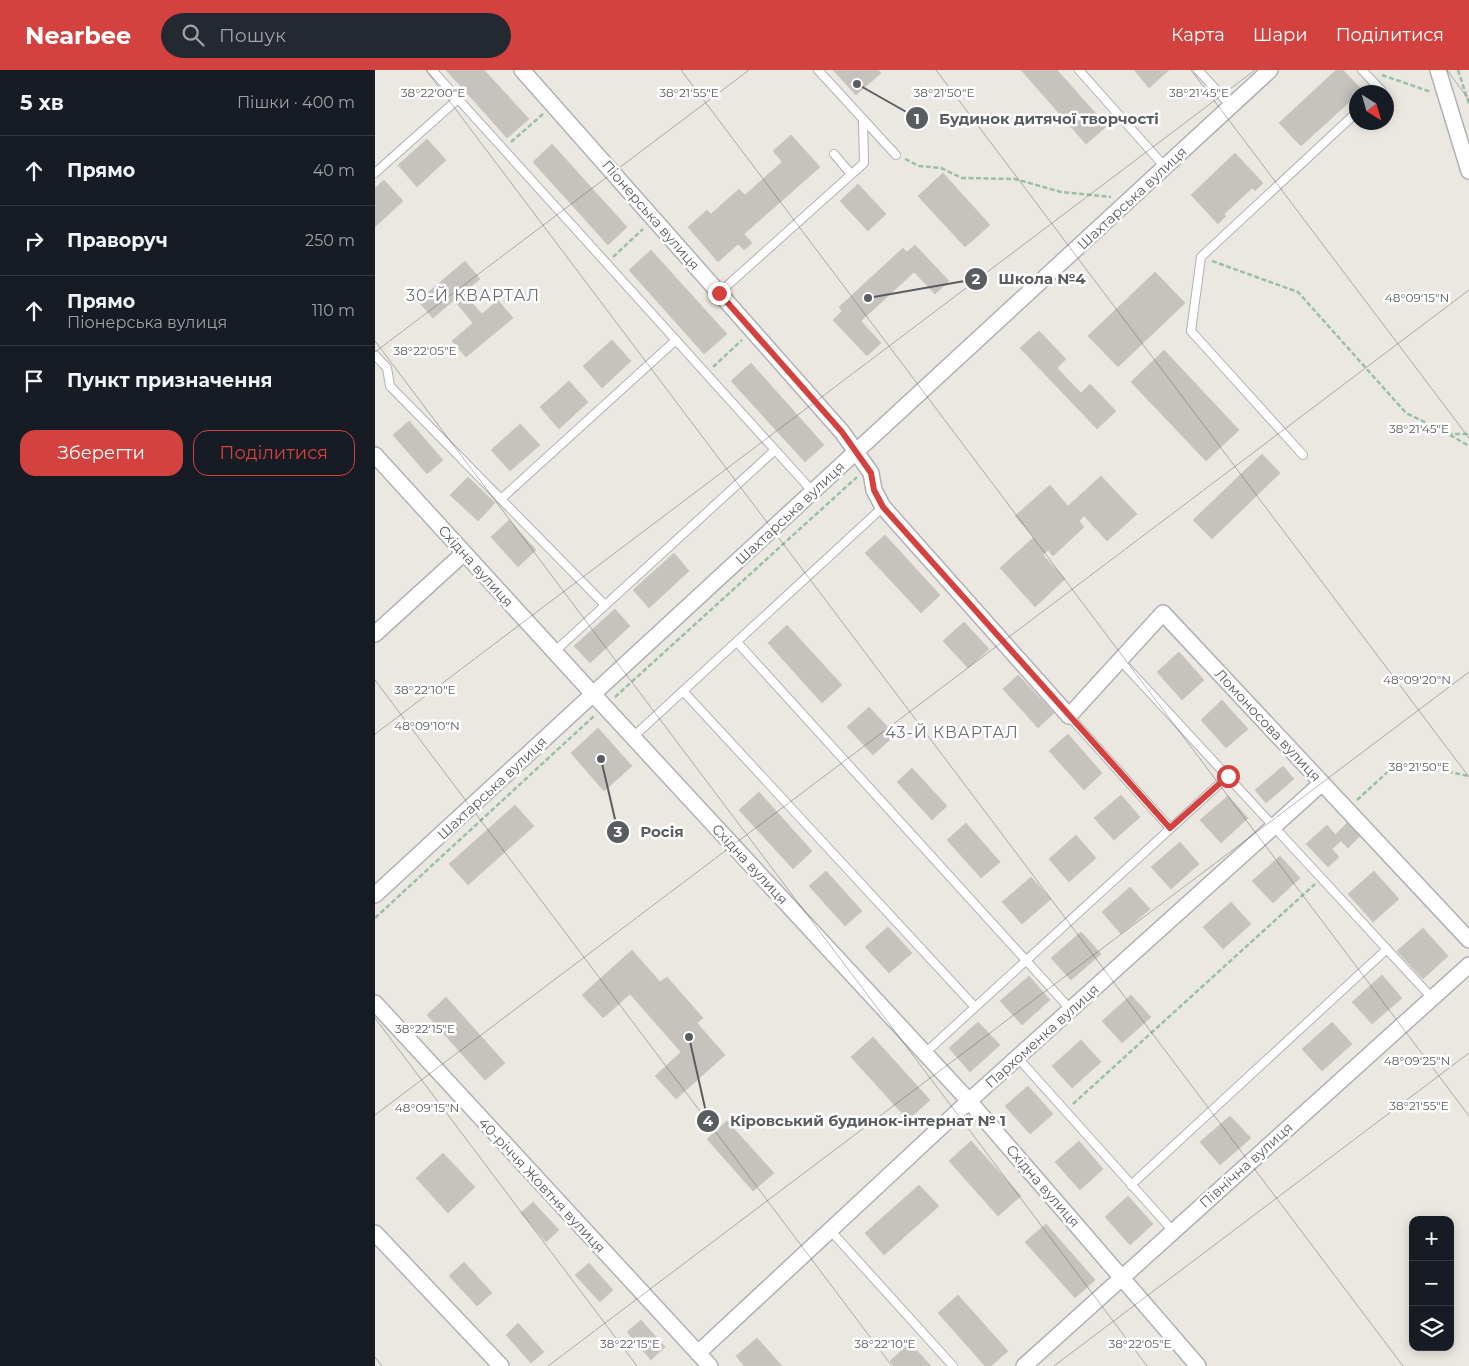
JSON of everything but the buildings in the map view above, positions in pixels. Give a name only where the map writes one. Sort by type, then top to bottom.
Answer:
[{"type":"street","name":"Піонерська вулиця","points":[[522,70],[842,432],[871,473],[874,490],[883,507],[1069,716]]},
{"type":"street","name":"Шахтарська вулиця","points":[[375,895],[1271,70]]},
{"type":"street","points":[[1438,70],[1469,171]]},
{"type":"street","name":"Східна вулиця","points":[[375,455],[554,652],[969,1101],[1198,1366]]},
{"type":"street","points":[[375,634],[464,553]]},
{"type":"street","name":"Ломоносова вулиця","points":[[1069,716],[1163,612],[1469,940]]},
{"type":"street","name":"Пархоменка вулиця","points":[[698,1353],[969,1101],[1322,783]]},
{"type":"street","name":"Північна вулиця","points":[[1024,1366],[1469,965]]},
{"type":"street","name":"40-річчя Жовтня вулиця","points":[[375,1004],[710,1366]]},
{"type":"street","points":[[375,1233],[501,1366]]},
{"type":"lane","points":[[432,70],[813,492]]},
{"type":"lane","points":[[818,70],[895,155]]},
{"type":"lane","points":[[1079,70],[1165,167]]},
{"type":"lane","points":[[1198,70],[1231,106]]},
{"type":"lane","points":[[1362,70],[1376,85]]},
{"type":"lane","points":[[375,173],[458,98]]},
{"type":"lane","points":[[1303,454],[1191,331],[1201,257],[1349,119]]},
{"type":"lane","points":[[719,293],[864,163],[863,120]]},
{"type":"lane","points":[[834,154],[851,174]]},
{"type":"lane","points":[[501,499],[676,340]]},
{"type":"lane","points":[[375,355],[387,368],[391,386],[605,605]]},
{"type":"lane","points":[[554,652],[775,450]]},
{"type":"lane","points":[[633,737],[883,507]]},
{"type":"lane","points":[[737,642],[1071,1010]]},
{"type":"lane","points":[[1120,660],[1432,998]]},
{"type":"lane","points":[[683,691],[975,1007]]},
{"type":"lane","points":[[1069,716],[1170,828]]},
{"type":"lane","points":[[925,1053],[1228,776]]},
{"type":"lane","points":[[1131,1185],[1387,949]]},
{"type":"lane","points":[[1017,1058],[1173,1231]]},
{"type":"lane","points":[[830,1230],[953,1366]]},
{"type":"path","points":[[1458,70],[1469,104]]},
{"type":"path","points":[[1375,73],[1446,97]]},
{"type":"path","points":[[503,149],[543,114]]},
{"type":"path","points":[[895,155],[919,166],[941,168],[962,178],[1015,179],[1061,192],[1115,198]]},
{"type":"path","points":[[607,263],[644,228]]},
{"type":"path","points":[[1201,257],[1298,292],[1406,413],[1469,446]]},
{"type":"path","points":[[706,373],[743,339]]},
{"type":"path","points":[[1449,434],[1469,434]]},
{"type":"path","points":[[375,918],[604,706],[867,468]]},
{"type":"path","points":[[1347,809],[1394,766],[1411,764],[1469,776]]},
{"type":"path","points":[[1066,1111],[1321,878]]},
{"type":"place","name":"Будинок дитячої творчості","points":[[857,84]]},
{"type":"place","name":"Школа №4","points":[[868,298]]},
{"type":"place","name":"Росія","points":[[601,759]]},
{"type":"place","name":"Кіровський будинок-інтернат № 1","points":[[689,1037]]},
{"type":"district","name":"30-Й КВАРТАЛ","points":[[473,295]]},
{"type":"district","name":"43-Й КВАРТАЛ","points":[[952,732]]},
{"type":"route","points":[[719,293],[842,432],[871,473],[874,490],[883,507],[1170,828],[1228,776]]}]
